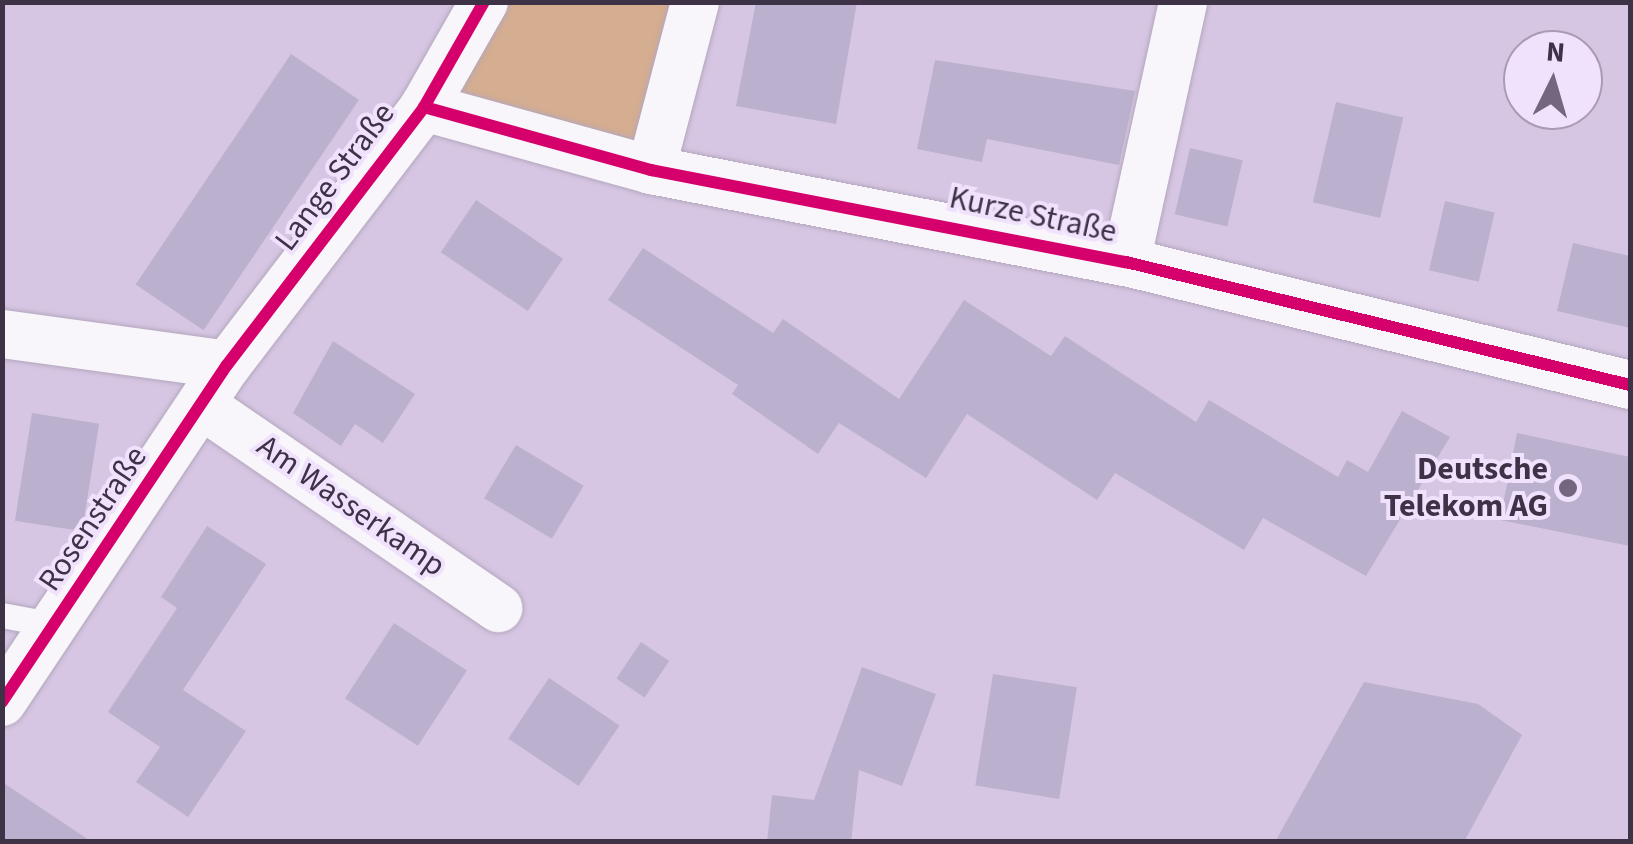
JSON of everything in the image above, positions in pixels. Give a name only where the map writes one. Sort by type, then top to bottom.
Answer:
[{"type":"street","name":"Lange Straße","points":[[214,379],[424,107],[484,2]]},
{"type":"street","points":[[651,170],[695,2]]},
{"type":"street","points":[[1126,262],[1183,2]]},
{"type":"street","name":"Kurze Straße","points":[[424,107],[651,170],[1126,262],[1630,384]]},
{"type":"street","points":[[2,334],[214,379]]},
{"type":"street","name":"Am Wasserkamp","points":[[214,379],[498,608]]},
{"type":"street","name":"Rosenstraße","points":[[2,702],[214,379]]},
{"type":"lane","points":[[2,616],[55,626]]},
{"type":"shaded area","points":[[492,3],[686,3],[647,162],[434,102]]},
{"type":"building","points":[[756,2],[857,2],[836,124],[736,106]]},
{"type":"building","points":[[291,54],[359,100],[204,330],[136,284]]},
{"type":"building","points":[[935,60],[1135,91],[1119,165],[987,139],[982,162],[917,149]]},
{"type":"building","points":[[1336,102],[1403,118],[1380,218],[1313,202]]},
{"type":"building","points":[[1190,148],[1243,160],[1227,226],[1175,214]]},
{"type":"building","points":[[476,200],[563,259],[528,311],[441,252]]},
{"type":"building","points":[[1445,201],[1495,212],[1479,282],[1429,270]]},
{"type":"building","points":[[1573,243],[1630,256],[1630,328],[1557,311]]},
{"type":"building","points":[[643,248],[773,333],[783,319],[899,399],[964,300],[1051,356],[1065,336],[1196,422],[1209,400],[1338,477],[1347,460],[1368,472],[1402,411],[1450,437],[1366,576],[1263,518],[1244,550],[1115,473],[1097,500],[967,414],[926,478],[839,423],[818,454],[732,394],[738,385],[608,300]]},
{"type":"building","points":[[333,341],[415,394],[383,443],[355,424],[341,446],[293,413]]},
{"type":"building","points":[[32,413],[99,424],[82,531],[15,521]]},
{"type":"building","name":"Deutsche Telekom AG","points":[[1517,433],[1630,457],[1630,546],[1500,520]]},
{"type":"building","points":[[516,445],[584,486],[552,539],[484,498]]},
{"type":"building","points":[[207,526],[266,564],[183,690],[246,731],[188,817],[136,782],[160,747],[108,712],[177,608],[161,597]]},
{"type":"building","points":[[394,623],[467,670],[418,746],[345,698]]},
{"type":"building","points":[[641,642],[669,661],[645,697],[616,678]]},
{"type":"building","points":[[862,667],[936,694],[902,786],[859,770],[851,842],[767,842],[772,795],[814,800]]},
{"type":"building","points":[[993,674],[1077,687],[1059,799],[975,786]]},
{"type":"building","points":[[549,678],[619,726],[579,786],[508,739]]},
{"type":"building","points":[[1364,682],[1478,704],[1522,735],[1464,842],[1275,842]]},
{"type":"building","points":[[2,782],[92,842],[2,842]]},
{"type":"cycle path","points":[[2,702],[227,365],[424,107],[484,2]]},
{"type":"cycle path","points":[[424,107],[651,170],[1126,262],[1630,385]]},
{"type":"place","name":"Deutsche Telekom AG","points":[[1568,488]]}]
